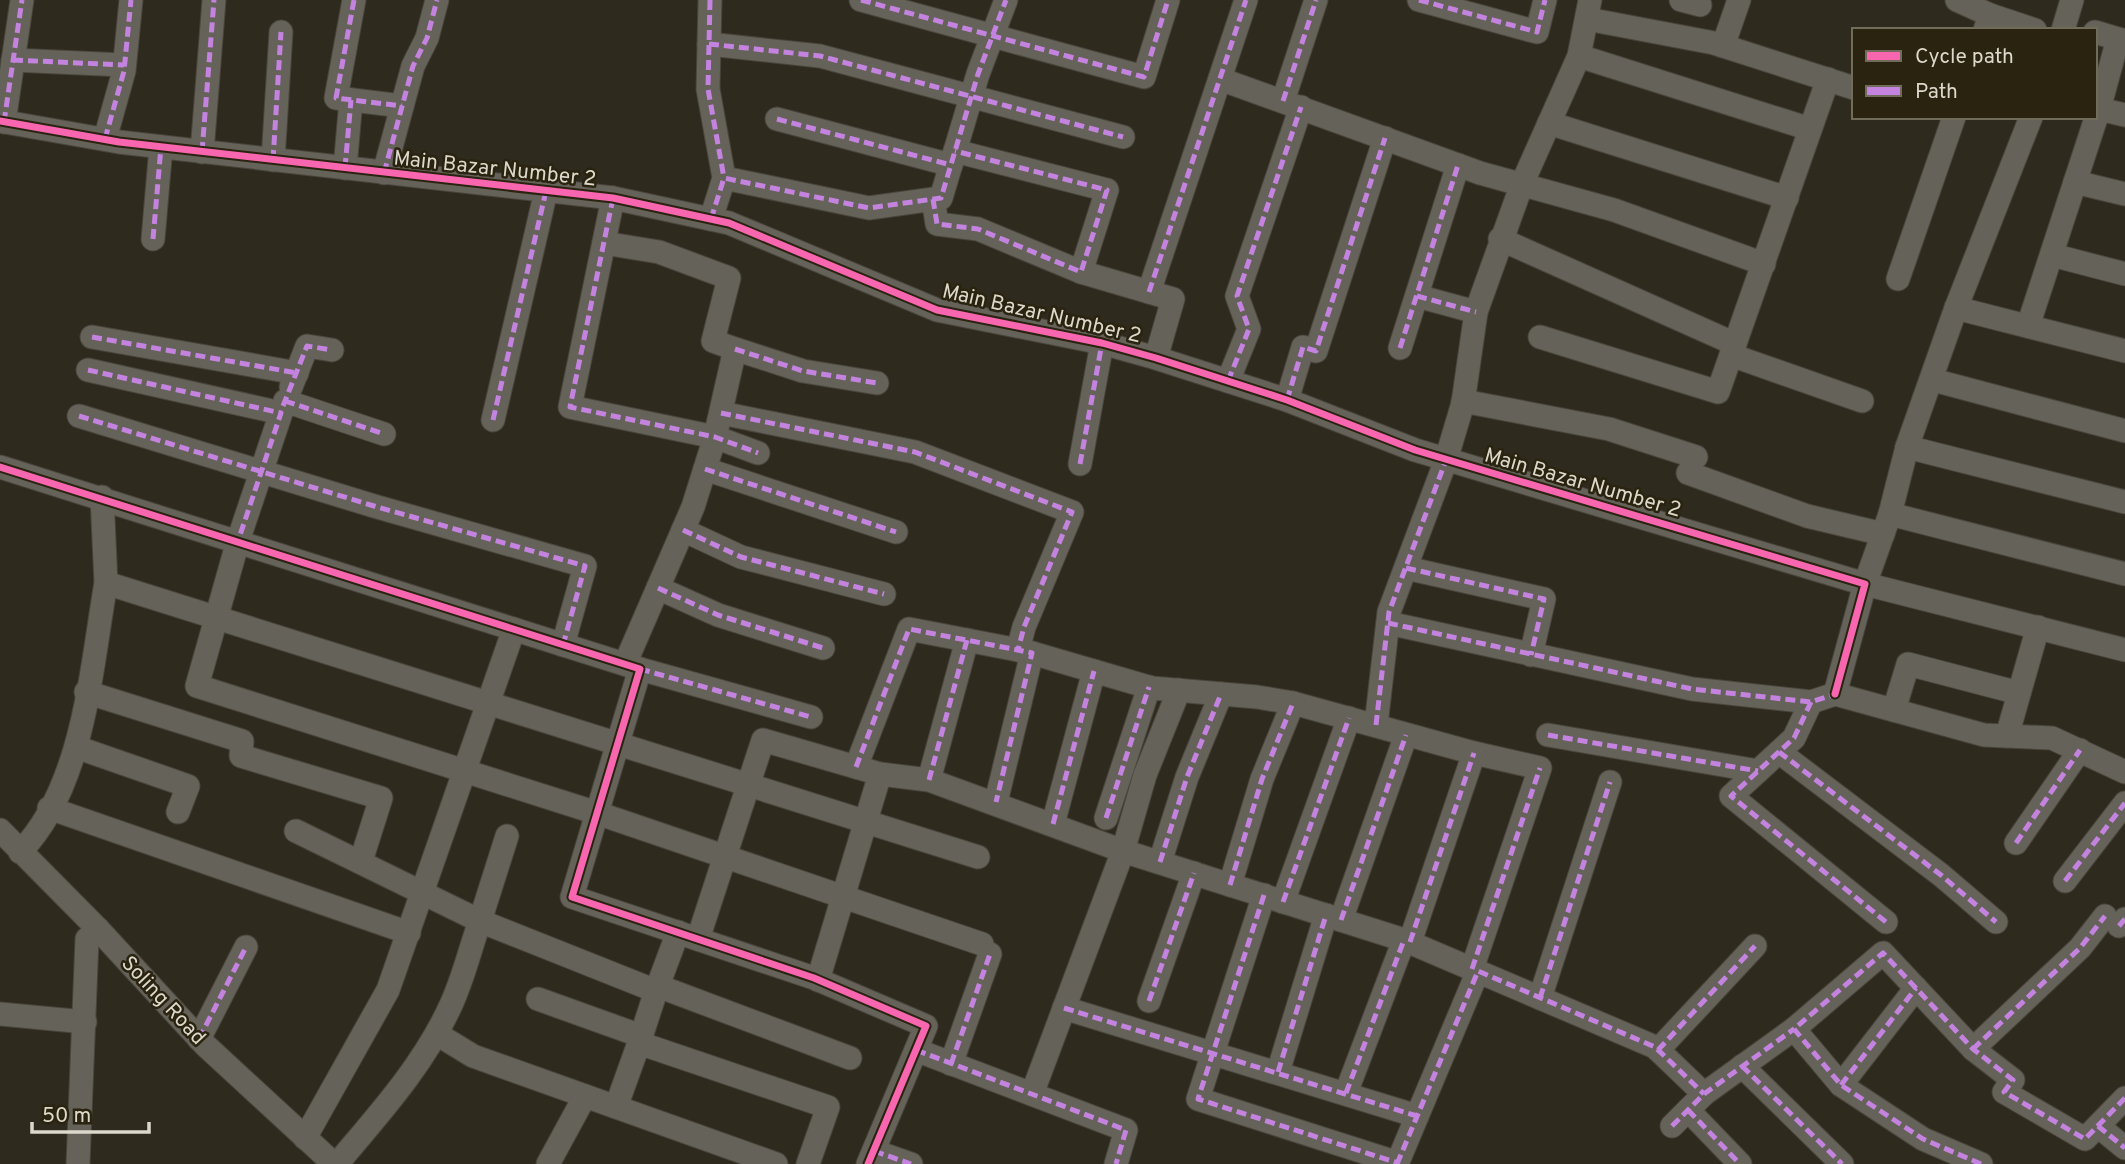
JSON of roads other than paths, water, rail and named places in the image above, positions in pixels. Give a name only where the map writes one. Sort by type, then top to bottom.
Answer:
[{"type":"street","points":[[2,121],[22,0]]},
{"type":"street","points":[[105,139],[124,65],[131,0]]},
{"type":"street","points":[[202,152],[214,0]]},
{"type":"street","points":[[354,0],[336,98],[402,106]]},
{"type":"street","points":[[384,173],[413,66],[427,38],[437,0]]},
{"type":"street","points":[[710,0],[708,89],[724,178],[711,219]]},
{"type":"street","points":[[862,0],[1144,77],[1168,0]]},
{"type":"street","points":[[724,178],[869,208],[942,198],[970,99],[1006,0]]},
{"type":"street","points":[[1149,292],[1246,0]]},
{"type":"street","points":[[1228,381],[1249,329],[1237,296],[1292,104],[1317,0]]},
{"type":"street","points":[[1419,0],[1537,32],[1545,0]]},
{"type":"street","points":[[1723,46],[1739,0]]},
{"type":"street","points":[[1957,0],[1987,22],[2023,28]]},
{"type":"street","points":[[2072,0],[2072,28]]},
{"type":"street","points":[[1376,724],[1388,623],[1446,460],[1463,401],[1476,312],[1500,239],[1578,56],[1588,10],[1723,46],[1852,87]]},
{"type":"street","points":[[273,160],[281,32]]},
{"type":"street","points":[[2097,33],[2121,40],[2097,114]]},
{"type":"street","points":[[709,44],[820,56],[970,99],[1123,137]]},
{"type":"street","points":[[1578,56],[1810,129]]},
{"type":"street","points":[[13,60],[124,65]]},
{"type":"street","points":[[1220,79],[1458,165],[1614,210],[1764,264]]},
{"type":"street","points":[[1540,337],[1718,392],[1828,79]]},
{"type":"street","points":[[345,168],[351,100]]},
{"type":"street","points":[[2099,108],[2125,115]]},
{"type":"street","points":[[777,119],[1107,190],[1081,272]]},
{"type":"street","points":[[1898,279],[1947,119]]},
{"type":"street","points":[[1835,694],[1907,447],[1933,380],[1956,308],[2030,119]]},
{"type":"street","points":[[2028,326],[2095,119]]},
{"type":"street","name":"Main Bazar Number 2","points":[[2,121],[161,147],[613,198],[729,223],[937,310],[1102,343],[1156,358],[1287,400],[1446,460],[1865,584],[2125,650]]},
{"type":"street","points":[[1549,123],[1787,198]]},
{"type":"street","points":[[1287,400],[1303,347],[1316,351],[1385,138]]},
{"type":"street","points":[[153,239],[161,147]]},
{"type":"street","points":[[1400,348],[1458,165]]},
{"type":"street","points":[[2075,182],[2125,194]]},
{"type":"street","points":[[494,419],[546,191]]},
{"type":"street","points":[[613,198],[570,407],[715,437],[758,453]]},
{"type":"street","points":[[933,199],[937,224],[978,229],[1081,272],[1173,299],[1156,358]]},
{"type":"street","points":[[1500,239],[1733,350],[1861,401]]},
{"type":"street","points":[[604,243],[659,252],[729,278],[713,341],[803,371],[877,383]]},
{"type":"street","points":[[2052,255],[2125,274]]},
{"type":"street","points":[[1417,296],[1476,312]]},
{"type":"street","points":[[1956,308],[2125,351]]},
{"type":"street","points":[[92,337],[297,373]]},
{"type":"street","points":[[1080,464],[1102,343]]},
{"type":"street","points":[[331,350],[307,346],[283,407],[238,541],[197,686],[597,813],[986,949],[951,1064]]},
{"type":"street","points":[[735,349],[705,469],[658,588],[632,667],[618,743],[572,897],[818,980],[926,1026],[871,1158],[911,1164]]},
{"type":"street","points":[[88,370],[283,407],[384,434]]},
{"type":"street","points":[[1933,380],[2125,431]]},
{"type":"street","points":[[1463,401],[1609,429],[1807,516],[1886,524],[2125,574]]},
{"type":"street","points":[[721,413],[915,452],[1072,512],[1024,627],[1025,651],[996,802]]},
{"type":"street","points":[[79,416],[585,566],[563,645]]},
{"type":"street","points":[[1907,447],[2125,502]]},
{"type":"street","points":[[0,467],[632,667],[811,717]]},
{"type":"street","points":[[705,469],[896,532]]},
{"type":"street","points":[[6,839],[30,841],[49,808],[76,747],[106,583],[102,498]]},
{"type":"street","points":[[682,530],[741,557],[884,594]]},
{"type":"street","points":[[1406,568],[1544,599],[1531,655]]},
{"type":"street","points":[[106,583],[216,620],[978,857]]},
{"type":"street","points":[[658,588],[718,615],[823,648]]},
{"type":"street","points":[[1388,623],[1692,689],[1811,702],[1835,694],[1984,735],[2052,737],[2125,772]]},
{"type":"street","points":[[2007,736],[2038,627]]},
{"type":"street","points":[[305,1138],[388,990],[514,629]]},
{"type":"street","points":[[856,767],[909,629],[1025,651],[1149,687],[1293,704],[1376,724],[1474,753],[1540,768],[1475,970],[1397,1163],[1198,1099],[1213,1051],[1273,899],[1349,718]]},
{"type":"street","points":[[929,780],[968,640]]},
{"type":"street","points":[[1894,710],[1908,664],[2020,692]]},
{"type":"street","points":[[1053,824],[1094,671]]},
{"type":"street","points":[[1106,818],[1149,687]]},
{"type":"street","points":[[1032,1094],[1123,851],[1145,775],[1179,690]]},
{"type":"street","points":[[86,692],[242,741],[241,756],[381,797],[361,861]]},
{"type":"street","points":[[1160,862],[1187,777],[1221,694]]},
{"type":"street","points":[[1811,702],[1794,738],[1731,796],[1886,922]]},
{"type":"street","points":[[1230,885],[1262,779],[1293,704]]},
{"type":"street","points":[[1278,1072],[1333,918],[1406,735]]},
{"type":"street","points":[[1548,735],[1758,771]]},
{"type":"street","points":[[616,1107],[657,988],[688,936],[725,857],[763,740],[880,774],[929,780],[996,802],[1123,851],[1407,941],[1658,1050],[1704,1094]]},
{"type":"street","points":[[76,747],[188,786],[178,812]]},
{"type":"street","points":[[2016,843],[2080,751]]},
{"type":"street","points":[[1779,752],[1941,875],[1996,922]]},
{"type":"street","points":[[1346,1093],[1407,941],[1474,753]]},
{"type":"street","points":[[818,980],[880,774]]},
{"type":"street","points":[[1540,998],[1610,782]]},
{"type":"street","points":[[2065,881],[2125,803]]},
{"type":"street","points":[[49,808],[409,933]]},
{"type":"street","points":[[296,831],[480,921],[850,1058]]},
{"type":"street","points":[[336,1164],[402,1086],[436,1034],[451,1005],[507,836]]},
{"type":"street","name":"Soling Road","points":[[6,839],[98,929],[199,1039],[336,1164]]},
{"type":"street","points":[[1149,1002],[1194,873]]},
{"type":"street","points":[[1973,1049],[2080,948],[2116,920]]},
{"type":"street","points":[[78,1164],[87,939],[98,929]]},
{"type":"street","points":[[1658,1050],[1755,946]]},
{"type":"street","points":[[199,1039],[246,947]]},
{"type":"street","points":[[1741,1164],[1680,1118],[1704,1094],[1794,1029],[1883,953],[1973,1049],[2013,1080],[2004,1092],[2085,1139],[2125,1098]]},
{"type":"street","points":[[1841,1085],[1916,988]]},
{"type":"street","points":[[538,999],[640,1040],[828,1107],[808,1164]]},
{"type":"street","points":[[1064,1008],[1213,1051],[1417,1116]]},
{"type":"street","points":[[0,1014],[85,1022]]},
{"type":"street","points":[[1794,1029],[1841,1085],[1923,1139],[1980,1164]]},
{"type":"street","points":[[436,1034],[473,1056],[776,1164]]},
{"type":"street","points":[[916,1050],[1126,1130],[1119,1163]]},
{"type":"street","points":[[1742,1066],[1842,1164]]},
{"type":"street","points":[[548,1164],[585,1096]]},
{"type":"street","points":[[2098,1126],[2125,1148]]}]
